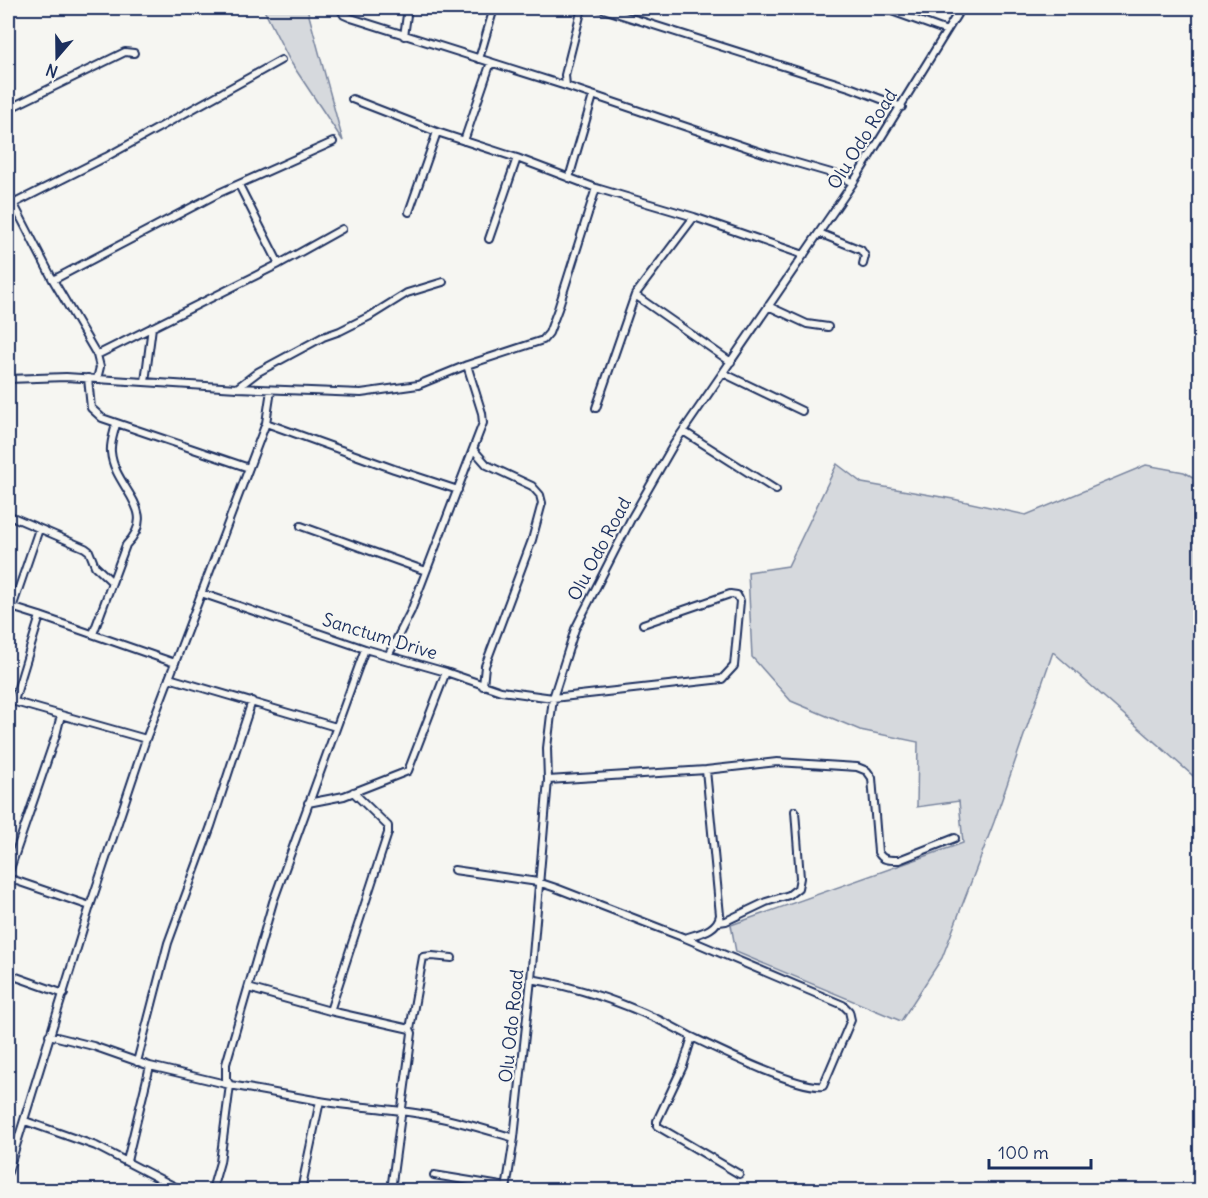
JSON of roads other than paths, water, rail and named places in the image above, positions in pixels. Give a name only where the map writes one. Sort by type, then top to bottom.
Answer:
[{"type":"street","points":[[340,8],[344,15],[351,18],[566,86],[769,155],[838,175],[853,183]]},
{"type":"street","points":[[404,36],[408,8]]},
{"type":"street","points":[[479,59],[495,8]]},
{"type":"street","points":[[566,86],[565,75],[582,8]]},
{"type":"street","points":[[600,8],[852,88],[902,107]]},
{"type":"street","points":[[883,8],[946,31]]},
{"type":"street","name":"Olu Odo Road","points":[[506,1189],[514,1138],[531,979],[548,780],[547,748],[553,699],[575,629],[631,519],[683,431],[853,183],[961,8]]},
{"type":"street","points":[[8,109],[125,52],[134,53]]},
{"type":"street","points":[[13,204],[281,60]]},
{"type":"street","points":[[464,141],[491,63]]},
{"type":"street","points":[[569,178],[593,96]]},
{"type":"street","points":[[352,99],[437,132],[517,158],[596,188],[694,217],[804,255]]},
{"type":"street","points":[[409,212],[437,132]]},
{"type":"street","points":[[53,280],[219,193],[333,142]]},
{"type":"street","points":[[489,239],[517,158]]},
{"type":"street","points":[[239,185],[279,264]]},
{"type":"street","points":[[8,379],[66,376],[271,390],[361,393],[418,385],[467,365],[543,340],[549,333],[562,298],[596,188]]},
{"type":"street","points":[[8,193],[53,280],[97,355],[100,367],[97,379]]},
{"type":"street","points":[[596,408],[635,294],[694,217]]},
{"type":"street","points":[[97,355],[342,230]]},
{"type":"street","points":[[819,233],[861,250],[865,256],[864,264]]},
{"type":"street","points":[[237,388],[258,372],[323,337],[370,316],[407,293],[443,282]]},
{"type":"street","points":[[635,294],[731,362]]},
{"type":"street","points":[[768,306],[807,324],[828,327]]},
{"type":"street","points":[[145,382],[152,327]]},
{"type":"street","points":[[389,654],[411,611],[483,423],[467,365]]},
{"type":"street","points":[[723,373],[802,411]]},
{"type":"street","points":[[88,378],[91,408],[97,415],[116,424],[249,468]]},
{"type":"street","points":[[8,1172],[90,906],[147,739],[266,423],[271,390]]},
{"type":"street","points":[[266,423],[458,490]]},
{"type":"street","points":[[93,634],[126,545],[135,536],[140,524],[140,516],[111,453],[116,424]]},
{"type":"street","points":[[683,431],[776,490]]},
{"type":"street","points":[[473,449],[487,465],[532,486],[540,495],[542,503],[535,531],[485,666],[483,686]]},
{"type":"street","points":[[8,515],[85,548],[92,555],[95,566],[112,582]]},
{"type":"street","points":[[301,526],[426,571]]},
{"type":"street","points":[[39,529],[10,607],[175,663]]},
{"type":"street","name":"Sanctum Drive","points":[[201,593],[365,649],[389,654],[483,686],[553,699],[723,679],[734,666],[740,601],[737,595],[730,594],[643,624]]},
{"type":"street","points":[[40,616],[11,700],[147,739]]},
{"type":"street","points":[[212,1191],[220,1162],[230,1085],[226,1079],[226,1064],[273,902],[365,649]]},
{"type":"street","points":[[308,803],[353,792],[408,771],[446,672]]},
{"type":"street","points":[[170,678],[336,727]]},
{"type":"street","points":[[137,1062],[168,943],[211,826],[252,701]]},
{"type":"street","points":[[61,715],[8,876],[90,906]]},
{"type":"street","points":[[548,780],[706,770],[777,762],[857,767],[867,771],[872,778],[878,852],[881,858],[899,860],[955,838]]},
{"type":"street","points":[[706,770],[719,922]]},
{"type":"street","points":[[330,1011],[388,833],[388,826],[353,792]]},
{"type":"street","points":[[685,938],[712,928],[719,922],[726,921],[766,902],[789,895],[798,888],[800,878],[795,811]]},
{"type":"street","points":[[454,870],[538,882],[685,938],[843,1005],[849,1011],[850,1020],[823,1086],[812,1087],[752,1064],[594,993],[531,979]]},
{"type":"street","points":[[391,1191],[410,1029],[423,957],[452,958]]},
{"type":"street","points":[[8,974],[64,994]]},
{"type":"street","points":[[248,988],[330,1011],[410,1029]]},
{"type":"street","points":[[49,1035],[93,1046],[150,1066],[230,1085],[356,1108],[420,1113],[514,1138]]},
{"type":"street","points":[[692,1037],[683,1066],[657,1121],[657,1126],[739,1174]]},
{"type":"street","points":[[127,1161],[150,1066]]},
{"type":"street","points":[[301,1191],[320,1101]]},
{"type":"street","points":[[25,1122],[96,1146],[181,1191]]},
{"type":"street","points":[[434,1175],[506,1189]]}]
